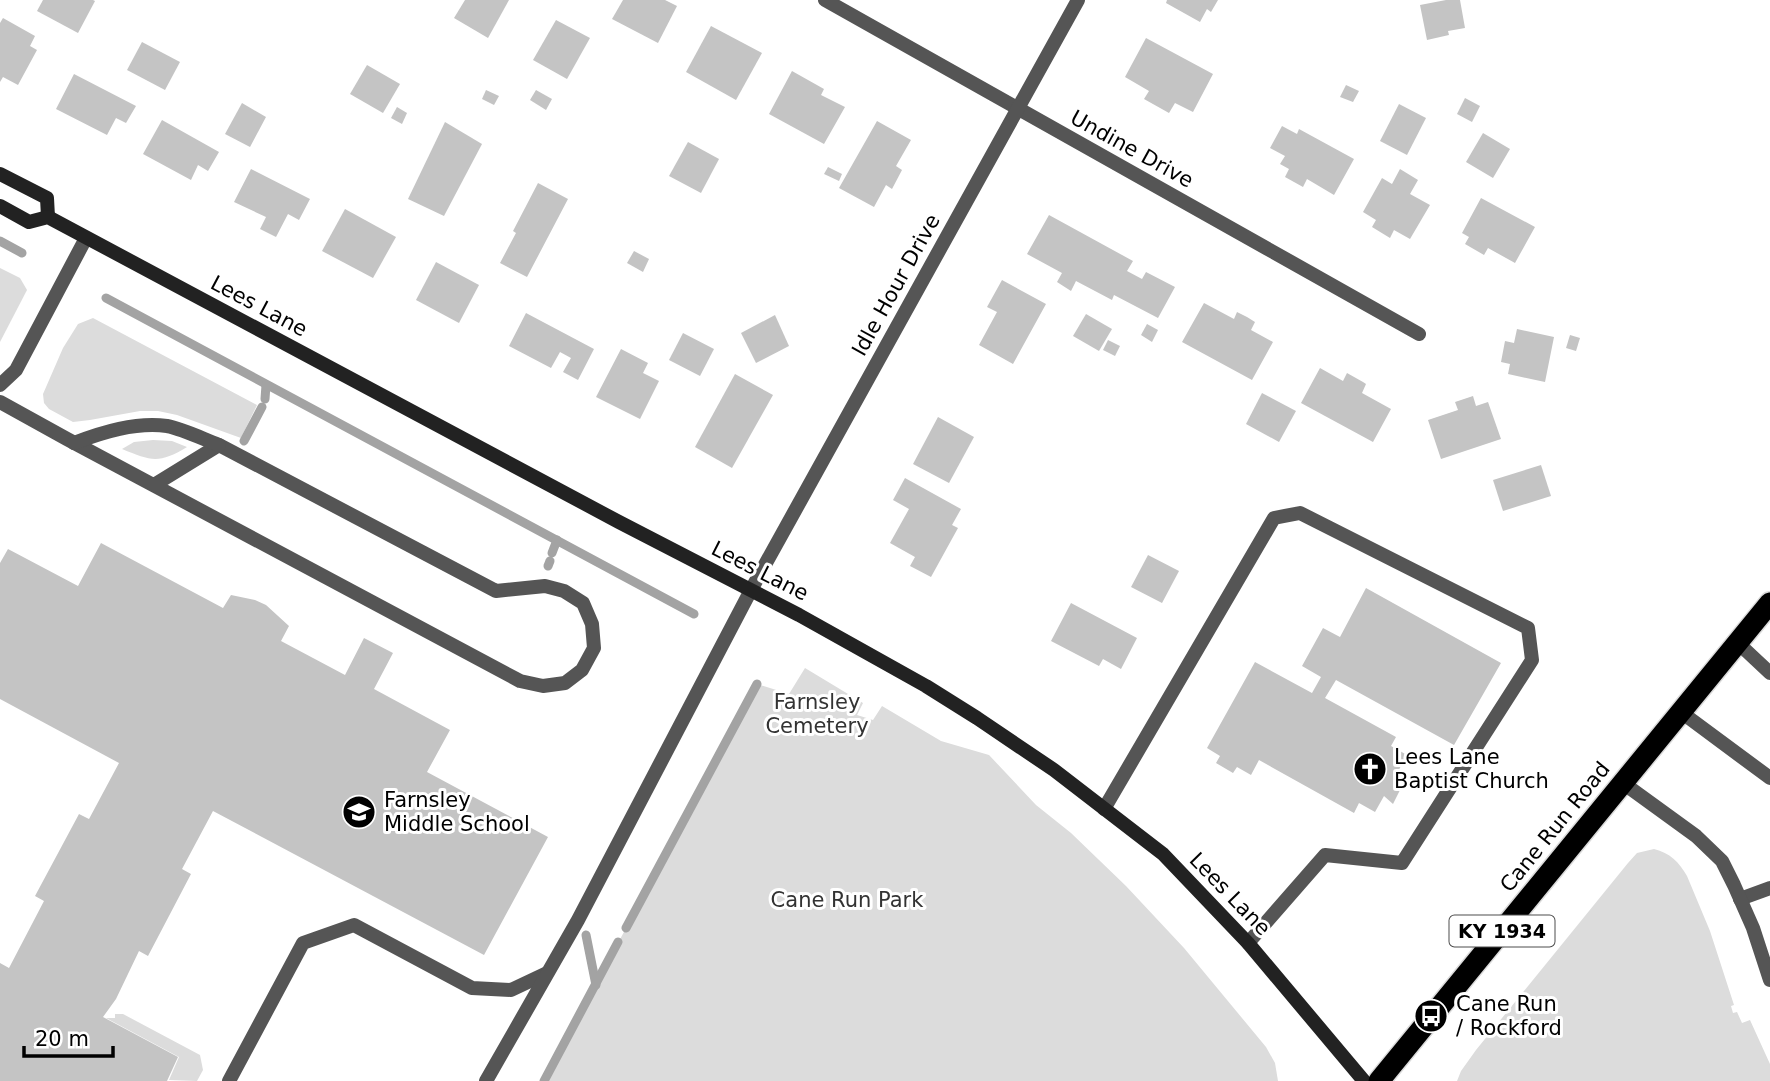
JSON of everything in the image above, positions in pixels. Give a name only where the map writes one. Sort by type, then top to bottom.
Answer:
[{"type":"highway","name":"Cane Run Road","points":[[1379,1081],[1770,603]]},
{"type":"street","name":"Undine Drive","points":[[825,0],[1419,334]]},
{"type":"street","name":"Idle Hour Drive","points":[[486,1081],[578,920],[751,590],[1078,0]]},
{"type":"street","points":[[0,174],[47,198],[48,217]]},
{"type":"street","name":"Lees Lane","points":[[0,206],[29,222],[48,217],[619,523],[799,615],[957,705],[1054,770],[1163,854],[1248,943],[1364,1081]]},
{"type":"street","points":[[0,385],[16,370],[86,238]]},
{"type":"street","points":[[0,402],[74,443],[520,681],[543,687],[565,683],[582,670],[594,648],[592,624],[583,603],[564,591],[545,586],[496,591],[219,445],[168,426],[138,426],[105,432],[74,443]]},
{"type":"street","points":[[154,485],[219,445]]},
{"type":"street","points":[[1104,809],[1274,517],[1300,513],[1528,628],[1532,660],[1402,863],[1325,855],[1248,943]]},
{"type":"street","points":[[1738,643],[1770,673]]},
{"type":"street","points":[[1681,712],[1770,778]]},
{"type":"street","points":[[1623,783],[1696,836],[1722,861],[1753,928],[1770,981]]},
{"type":"street","points":[[1740,900],[1770,888]]},
{"type":"street","points":[[229,1081],[303,943],[354,925],[472,988],[511,990],[547,973]]},
{"type":"green space","points":[[0,268],[20,278],[27,290],[0,342]]},
{"type":"green space","points":[[93,318],[257,405],[241,438],[158,411],[140,411],[73,422],[49,409],[44,403],[43,394],[63,348],[78,324]]},
{"type":"green space","points":[[172,441],[187,447],[169,456],[155,459],[122,449],[134,442]]},
{"type":"green space","name":"Cane Run Park","points":[[805,668],[863,703],[857,715],[873,720],[882,706],[941,741],[989,755],[1036,805],[1071,833],[1126,886],[1184,948],[1266,1047],[1275,1063],[1278,1081],[544,1081],[757,684],[789,694]]},
{"type":"green space","points":[[1654,849],[1674,859],[1687,876],[1710,931],[1734,1005],[1731,1006],[1733,1013],[1737,1012],[1742,1023],[1750,1020],[1770,1064],[1770,1081],[1457,1081],[1476,1050],[1628,863],[1637,853]]},
{"type":"green space","points":[[115,1014],[123,1014],[200,1055],[203,1070],[197,1081],[169,1080],[179,1057],[106,1018],[115,1018]]},
{"type":"building","points":[[43,0],[95,1],[78,33],[37,11]]},
{"type":"building","points":[[465,0],[509,0],[488,38],[454,18]]},
{"type":"building","points":[[623,0],[665,0],[677,6],[658,43],[612,19]]},
{"type":"building","points":[[1167,0],[1218,0],[1211,12],[1207,9],[1200,22],[1166,3]]},
{"type":"building","points":[[1460,0],[1465,28],[1448,31],[1449,35],[1427,40],[1420,5]]},
{"type":"building","points":[[3,18],[35,36],[30,46],[37,50],[18,85],[3,77],[0,82],[0,23]]},
{"type":"building","points":[[556,20],[590,38],[567,79],[533,60]]},
{"type":"building","points":[[711,26],[762,53],[736,100],[686,72]]},
{"type":"building","points":[[1146,38],[1213,74],[1193,112],[1175,103],[1169,113],[1144,99],[1149,91],[1125,77]]},
{"type":"building","points":[[142,42],[180,62],[165,90],[127,70]]},
{"type":"building","points":[[367,65],[400,84],[383,113],[350,94]]},
{"type":"building","points":[[792,71],[824,89],[821,95],[845,107],[824,144],[769,114]]},
{"type":"building","points":[[74,74],[136,106],[126,123],[116,118],[107,135],[56,109]]},
{"type":"building","points":[[1346,85],[1359,91],[1353,102],[1340,97]]},
{"type":"building","points":[[486,90],[499,96],[494,105],[482,99]]},
{"type":"building","points":[[536,90],[552,99],[546,110],[530,100]]},
{"type":"building","points":[[1465,98],[1480,106],[1472,122],[1457,114]]},
{"type":"building","points":[[242,103],[266,117],[250,147],[225,134]]},
{"type":"building","points":[[1399,104],[1426,118],[1407,155],[1380,141]]},
{"type":"building","points":[[397,107],[407,113],[402,124],[391,118]]},
{"type":"building","points":[[162,120],[219,152],[208,171],[198,165],[191,180],[143,154]]},
{"type":"building","points":[[877,121],[911,140],[896,166],[902,170],[892,189],[886,185],[874,207],[839,188]]},
{"type":"building","points":[[445,122],[482,144],[444,216],[408,199]]},
{"type":"building","points":[[1282,126],[1297,134],[1299,129],[1354,159],[1334,195],[1307,179],[1303,187],[1285,177],[1289,169],[1280,164],[1285,156],[1270,148]]},
{"type":"building","points":[[1483,133],[1510,149],[1493,178],[1466,162]]},
{"type":"building","points":[[688,142],[719,159],[701,193],[669,176]]},
{"type":"building","points":[[828,167],[842,174],[839,181],[824,174]]},
{"type":"building","points":[[251,169],[310,199],[299,220],[288,214],[276,237],[260,229],[266,217],[234,202]]},
{"type":"building","points":[[1400,169],[1418,180],[1410,194],[1430,205],[1410,239],[1394,230],[1390,238],[1372,227],[1376,220],[1363,212],[1382,178],[1392,184]]},
{"type":"building","points":[[538,183],[568,199],[527,277],[500,263]]},
{"type":"building","points":[[1481,198],[1535,227],[1515,263],[1488,248],[1484,255],[1465,244],[1469,237],[1462,233]]},
{"type":"building","points":[[345,209],[396,237],[373,278],[322,251]]},
{"type":"building","points":[[1049,215],[1133,261],[1127,271],[1142,279],[1146,272],[1175,287],[1158,318],[1114,295],[1112,300],[1076,281],[1071,291],[1057,282],[1062,273],[1027,254]]},
{"type":"building","points":[[634,251],[649,259],[643,272],[627,263]]},
{"type":"building","points":[[436,262],[479,285],[459,323],[416,300]]},
{"type":"building","points":[[1002,280],[1046,304],[1013,364],[979,345],[997,312],[987,307]]},
{"type":"building","points":[[1204,303],[1234,319],[1237,312],[1247,317],[1255,322],[1251,330],[1273,342],[1252,380],[1182,342]]},
{"type":"building","points":[[526,313],[594,349],[578,380],[563,372],[571,358],[560,352],[551,368],[509,346]]},
{"type":"building","points":[[1086,314],[1112,329],[1099,351],[1073,336]]},
{"type":"building","points":[[775,315],[789,346],[756,363],[741,333]]},
{"type":"building","points":[[1147,324],[1158,330],[1152,342],[1141,335]]},
{"type":"building","points":[[1517,329],[1554,337],[1545,382],[1508,374],[1510,364],[1501,362],[1505,341],[1514,343]]},
{"type":"building","points":[[683,333],[714,349],[700,376],[669,360]]},
{"type":"building","points":[[1570,335],[1580,338],[1576,351],[1566,348]]},
{"type":"building","points":[[1108,340],[1120,346],[1115,356],[1103,350]]},
{"type":"building","points":[[621,349],[648,363],[643,373],[659,381],[640,419],[596,397]]},
{"type":"building","points":[[1320,368],[1343,381],[1347,373],[1363,382],[1366,384],[1362,393],[1391,409],[1373,442],[1301,403]]},
{"type":"building","points":[[735,374],[773,395],[732,468],[695,447]]},
{"type":"building","points":[[1262,393],[1296,411],[1279,442],[1246,424]]},
{"type":"building","points":[[1473,396],[1476,406],[1488,402],[1501,439],[1441,459],[1428,420],[1458,410],[1455,402]]},
{"type":"building","points":[[938,417],[974,437],[949,483],[913,464]]},
{"type":"building","points":[[1541,465],[1551,496],[1503,511],[1493,480]]},
{"type":"building","points":[[905,478],[961,509],[952,525],[958,528],[931,577],[910,566],[915,557],[890,543],[909,509],[893,500]]},
{"type":"building","name":"Farnsley Middle School","points":[[101,543],[223,608],[231,595],[266,605],[289,626],[281,641],[345,675],[364,638],[393,653],[374,689],[450,730],[427,772],[548,837],[484,955],[213,811],[182,869],[191,874],[148,956],[139,951],[116,999],[103,1017],[178,1057],[167,1081],[0,1081],[0,963],[9,968],[44,901],[35,896],[79,814],[89,819],[119,763],[0,699],[0,563],[8,549],[78,586]]},
{"type":"building","points":[[1148,555],[1179,571],[1162,603],[1131,587]]},
{"type":"building","points":[[1366,588],[1501,663],[1454,745],[1336,680],[1325,698],[1396,737],[1391,746],[1407,755],[1395,777],[1403,784],[1393,804],[1384,796],[1375,812],[1359,803],[1354,813],[1259,760],[1251,775],[1237,767],[1233,773],[1216,763],[1220,756],[1207,748],[1255,662],[1312,693],[1321,677],[1302,666],[1323,628],[1340,637]]},
{"type":"building","points":[[1071,603],[1137,638],[1121,669],[1103,659],[1099,666],[1051,641]]},
{"type":"waterway","points":[[0,241],[22,253]]},
{"type":"waterway","points":[[106,298],[694,614]]},
{"type":"waterway","points":[[265,399],[266,385]]},
{"type":"waterway","points":[[244,441],[262,407]]},
{"type":"waterway","points":[[552,553],[557,540]]},
{"type":"waterway","points":[[548,566],[550,561]]},
{"type":"waterway","points":[[626,928],[757,684]]},
{"type":"waterway","points":[[586,935],[596,985]]},
{"type":"waterway","points":[[544,1081],[618,942]]},
{"type":"place","name":"Lees Lane Baptist Church","points":[[1370,769]]},
{"type":"place","name":"Farnsley Middle School","points":[[359,812]]},
{"type":"place","name":"Cane Run / Rockford","points":[[1431,1016]]},
{"type":"park label","name":"Farnsley Cemetery","points":[[817,714]]}]
